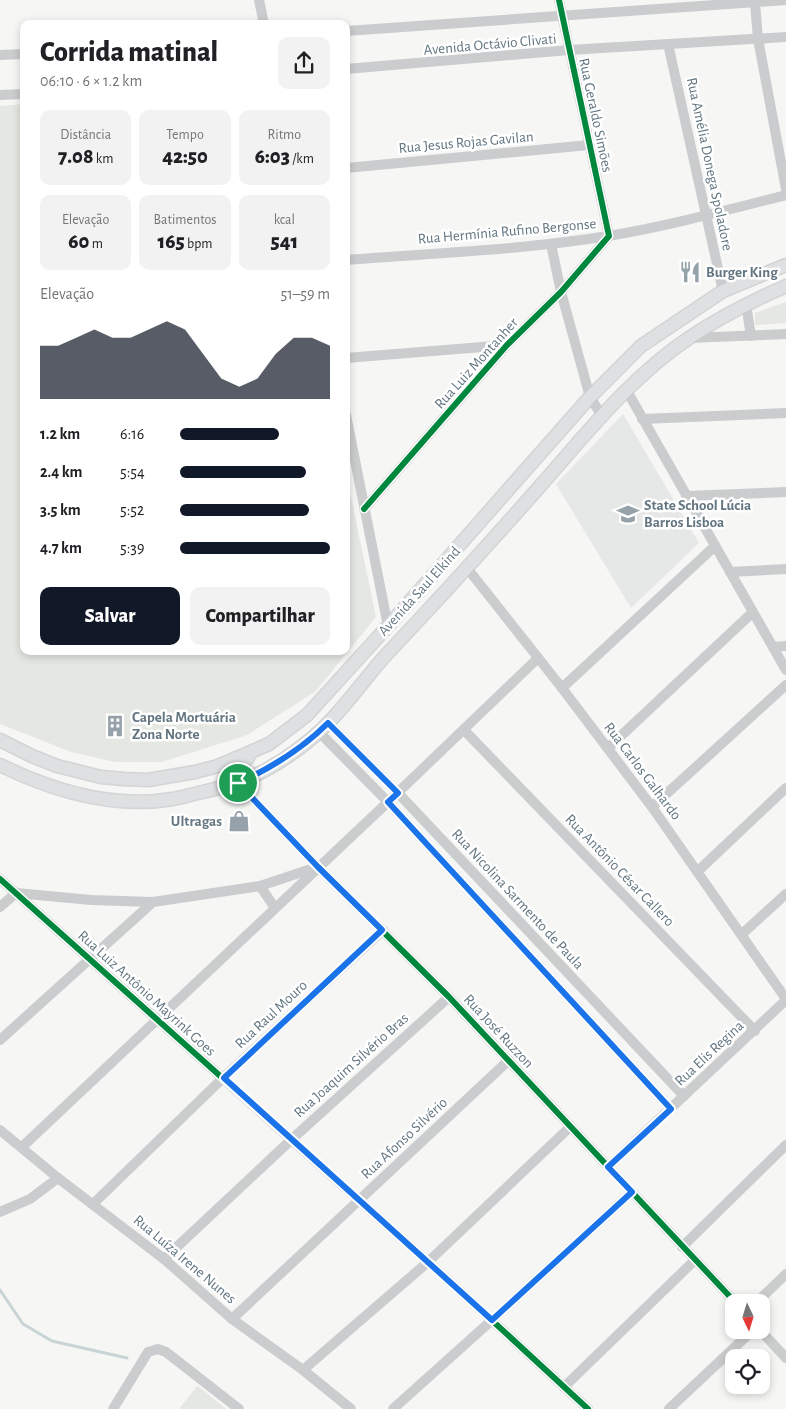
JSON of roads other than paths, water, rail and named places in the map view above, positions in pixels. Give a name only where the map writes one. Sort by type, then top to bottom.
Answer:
[{"type":"main road","name":"Avenida Saul Elkind","points":[[0,740],[57,766],[100,777],[132,780],[148,780],[218,766],[269,744],[306,715],[388,626],[590,398],[641,346],[723,291],[786,265]]},
{"type":"main road","name":"Avenida Saul Elkind","points":[[0,764],[48,786],[95,797],[124,801],[173,799],[238,783],[262,772],[284,758],[323,728],[602,416],[648,370],[688,338],[728,313],[786,286]]},
{"type":"main road","points":[[372,671],[377,656],[390,640],[388,626]]},
{"type":"main road","points":[[238,783],[234,771],[238,766],[269,744]]},
{"type":"street","points":[[259,0],[263,20]]},
{"type":"street","name":"Rua Geraldo Simões","points":[[558,0],[609,236]]},
{"type":"street","name":"Avenida Octávio Clivati","points":[[350,31],[786,0]]},
{"type":"street","points":[[754,3],[758,39],[786,189]]},
{"type":"street","name":"Avenida Octávio Clivati","points":[[350,69],[568,50],[786,37]]},
{"type":"street","name":"Rua Amélia Donega Spoladore","points":[[668,44],[723,291]]},
{"type":"street","points":[[0,55],[20,54]]},
{"type":"street","points":[[0,95],[20,94]]},
{"type":"street","name":"Rua Jesus Rojas Gavilan","points":[[350,168],[589,146]]},
{"type":"street","name":"Rua Hermínia Rufino Bergonse","points":[[350,260],[551,244],[609,236],[786,195]]},
{"type":"street","name":"Rua Luiz Montanher","points":[[364,508],[507,345],[561,292],[609,236]]},
{"type":"street","points":[[551,244],[561,292],[590,398],[602,416]]},
{"type":"street","points":[[746,304],[751,336]]},
{"type":"street","points":[[688,338],[786,334]]},
{"type":"street","points":[[350,358],[507,345]]},
{"type":"street","points":[[627,391],[786,670]]},
{"type":"street","points":[[642,419],[786,413]]},
{"type":"street","points":[[350,435],[388,626]]},
{"type":"street","points":[[686,496],[786,492]]},
{"type":"street","points":[[562,688],[714,546]]},
{"type":"street","name":"Rua Carlos Galhardo","points":[[467,568],[537,659],[562,688],[652,807],[786,1000]]},
{"type":"street","points":[[730,572],[786,569]]},
{"type":"street","points":[[608,748],[753,612]]},
{"type":"street","points":[[773,647],[786,646]]},
{"type":"street","points":[[22,1147],[398,793],[537,659]]},
{"type":"street","points":[[652,807],[786,686]]},
{"type":"street","name":"Rua Nicolina Sarmento de Paula","points":[[323,728],[398,793],[684,1096]]},
{"type":"street","name":"Rua Nicolina Sarmento de Paula","points":[[323,728],[388,802],[671,1109]]},
{"type":"street","name":"Rua Antônio César Callero","points":[[464,730],[755,1031]]},
{"type":"street","name":"Rua José Ruzzon","points":[[238,783],[318,867],[449,996],[727,1294]]},
{"type":"street","points":[[698,871],[786,788]]},
{"type":"street","points":[[0,908],[16,893],[90,900],[153,902],[260,886],[318,867]]},
{"type":"street","name":"Rua Luiz Antônio Mayrink Goes","points":[[0,879],[360,1200],[588,1409]]},
{"type":"street","points":[[260,886],[275,908]]},
{"type":"street","points":[[742,934],[786,894]]},
{"type":"street","points":[[0,1040],[153,902]]},
{"type":"street","name":"Rua Raul Mouro","points":[[94,1203],[382,930]]},
{"type":"street","name":"Rua Joaquim Silvério Bras","points":[[164,1259],[449,996]]},
{"type":"street","name":"Rua Elis Regina","points":[[608,1167],[786,1000]]},
{"type":"street","name":"Rua Afonso Silvério","points":[[232,1319],[509,1060]]},
{"type":"street","points":[[303,1370],[428,1262],[570,1126]]},
{"type":"street","name":"Rua Luíza Irene Nunes","points":[[0,1130],[58,1178],[94,1203],[164,1259],[232,1319],[303,1370],[351,1409]]},
{"type":"street","points":[[682,1247],[786,1145]]},
{"type":"street","points":[[0,1212],[30,1199],[58,1178]]},
{"type":"street","points":[[393,1409],[632,1192]]},
{"type":"street","points":[[564,1387],[695,1260]]},
{"type":"street","points":[[765,1294],[786,1274]]},
{"type":"street","points":[[668,1409],[743,1339]]},
{"type":"street","points":[[768,1339],[786,1358]]},
{"type":"street","points":[[113,1409],[148,1352],[158,1349],[179,1361],[239,1409]]},
{"type":"waterway","points":[[0,1290],[23,1324],[52,1341],[127,1358]]},
{"type":"place","name":"Burger King","points":[[690,272]]},
{"type":"place","name":"State School Lúcia Barros Lisboa","points":[[628,514]]},
{"type":"place","name":"Capela Mortuária Zona Norte","points":[[115,726]]},
{"type":"place","name":"Ultragas","points":[[239,821]]}]
